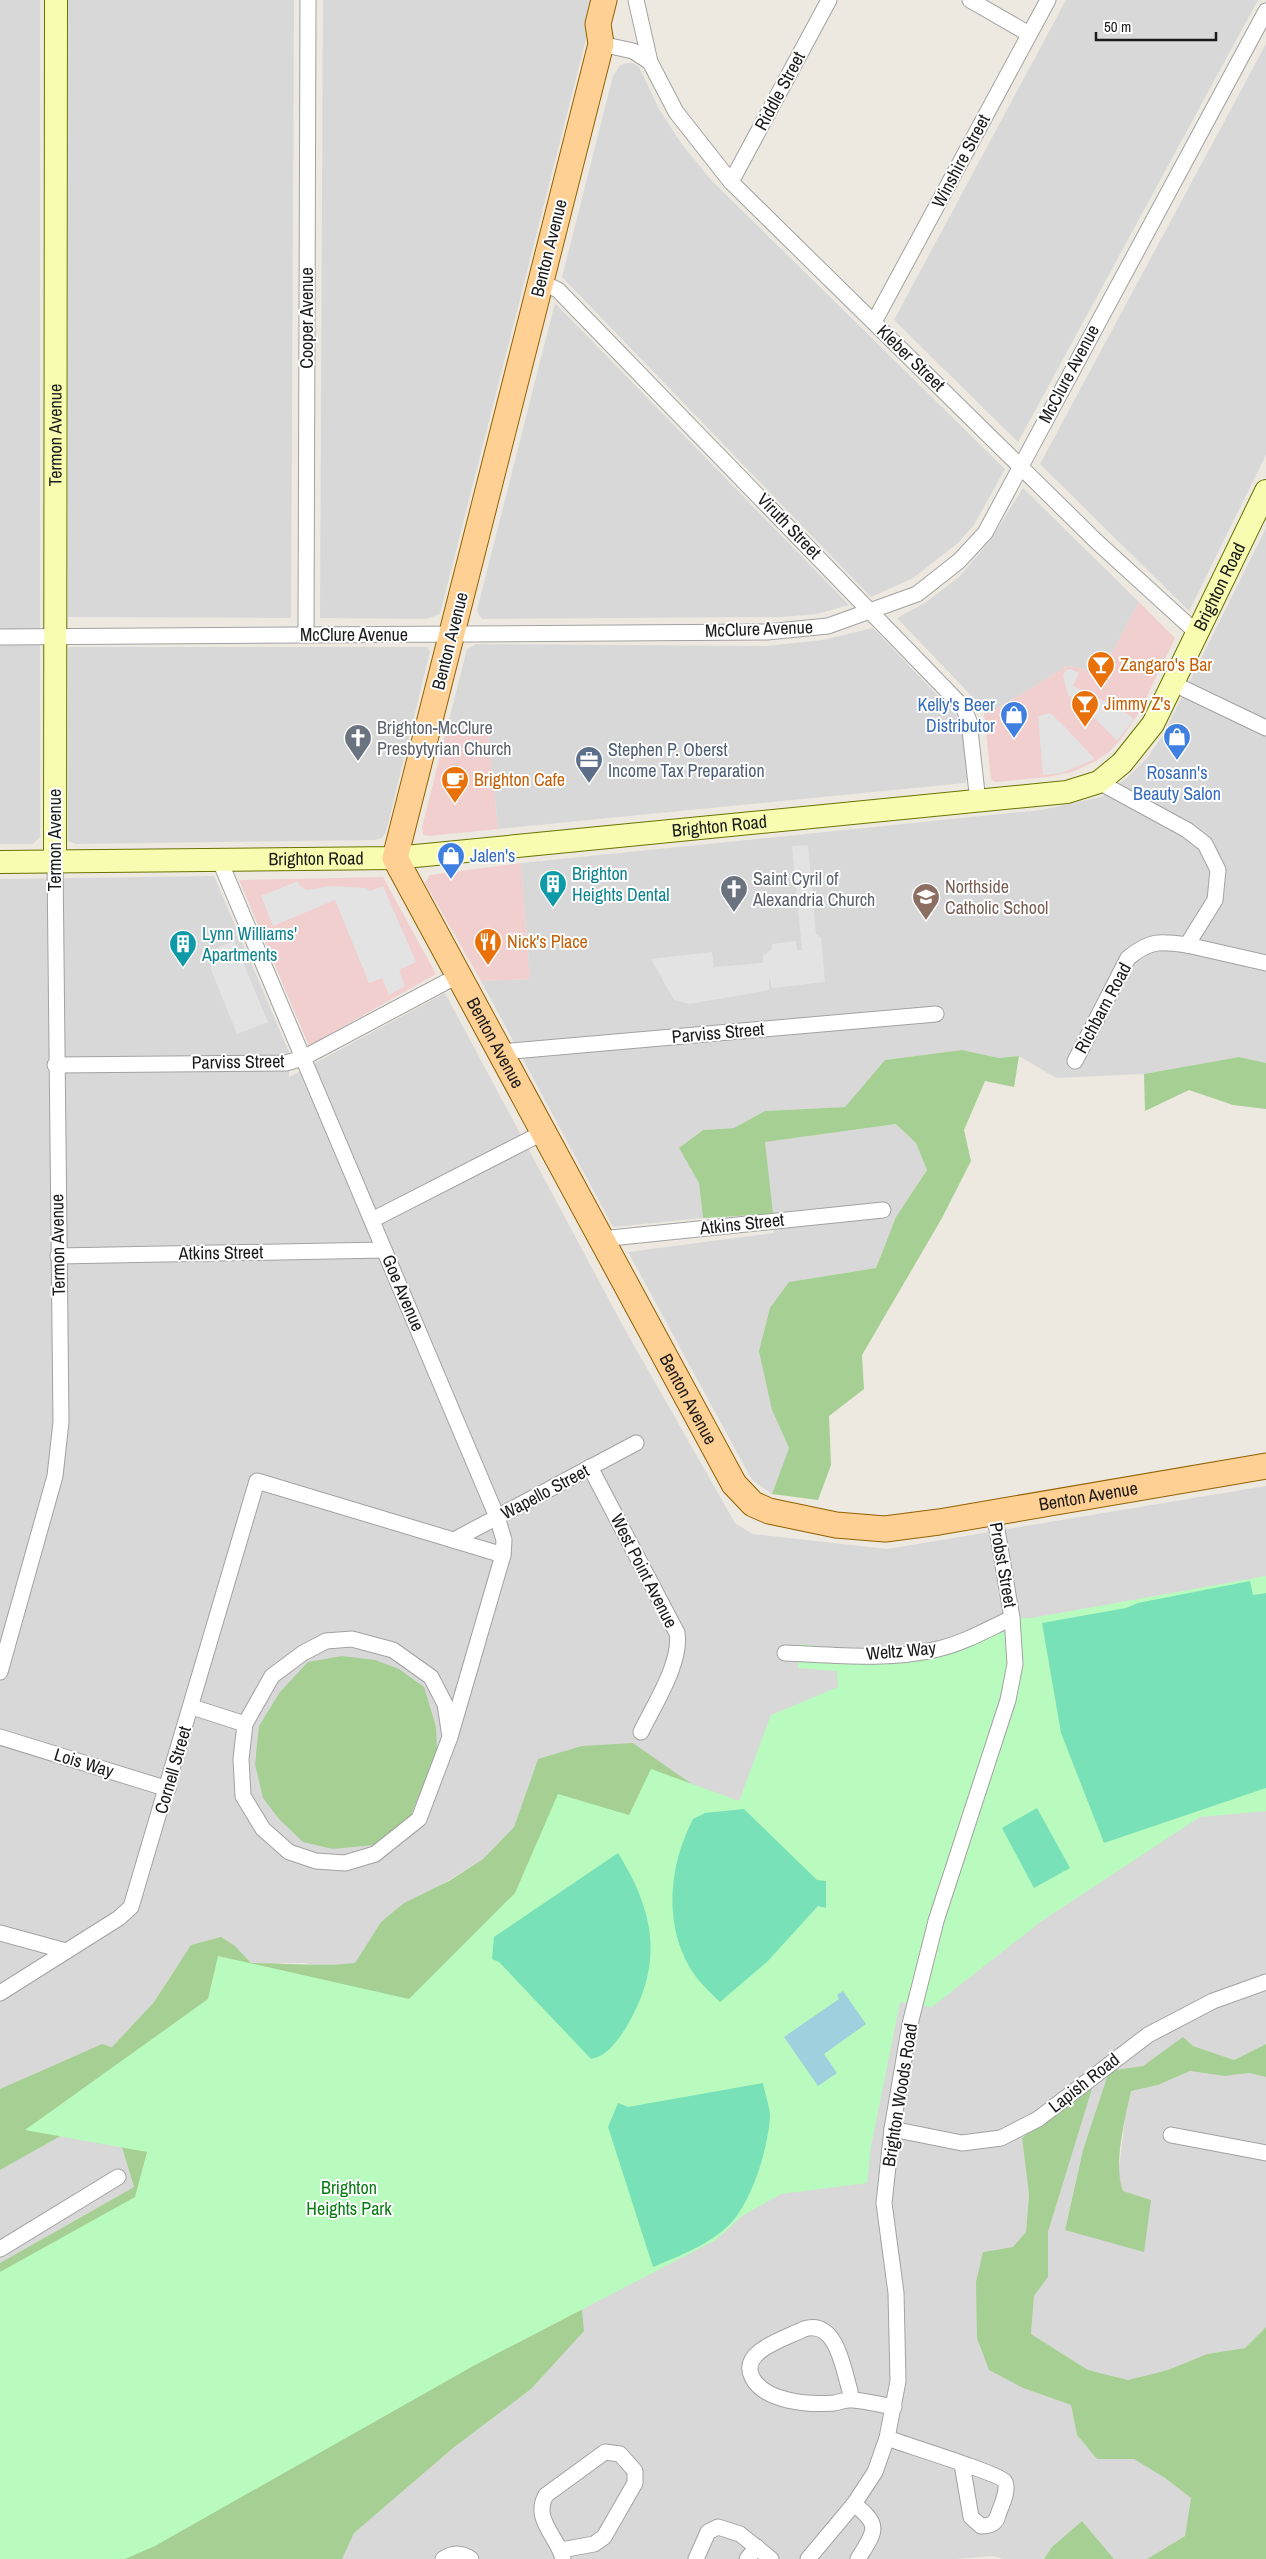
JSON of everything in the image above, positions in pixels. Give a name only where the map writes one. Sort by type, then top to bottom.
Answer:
[{"type":"main road","name":"Benton Avenue","points":[[604,0],[598,24],[601,44],[395,858],[734,1484],[753,1504],[785,1515],[836,1525],[885,1529],[939,1522],[1266,1466]]},
{"type":"main road","name":"Benton Avenue","points":[[601,44],[614,28],[622,0]]},
{"type":"street","name":"Termon Avenue","points":[[0,1672],[55,1476],[60,1422],[55,1065],[56,0]]},
{"type":"street","name":"Cooper Avenue","points":[[306,635],[308,0]]},
{"type":"street","name":"Kleber Street","points":[[636,0],[650,62],[676,112],[731,182],[1096,541],[1197,633]]},
{"type":"street","name":"Riddle Street","points":[[731,182],[829,0]]},
{"type":"street","points":[[970,0],[1029,34]]},
{"type":"street","name":"Winshire Street","points":[[874,322],[1048,0]]},
{"type":"street","name":"McClure Avenue","points":[[0,636],[452,635],[664,631],[767,632],[828,626],[917,594],[959,561],[984,532],[1266,11]]},
{"type":"street","points":[[601,44],[632,51],[650,62]]},
{"type":"street","name":"Viruth Street","points":[[541,282],[558,290],[872,611],[967,713],[978,802]]},
{"type":"street","name":"Brighton Road","points":[[0,862],[395,858],[1067,792],[1098,782],[1122,763],[1140,743],[1153,724],[1266,491]]},
{"type":"street","points":[[1172,683],[1266,728]]},
{"type":"street","points":[[1098,782],[1187,830],[1205,844],[1218,870],[1215,900],[1187,945]]},
{"type":"street","name":"Goe Avenue","points":[[219,859],[498,1517],[504,1540],[503,1555],[450,1736],[419,1819],[375,1854],[345,1864],[316,1861],[289,1852],[263,1829],[243,1796],[242,1759],[246,1724]]},
{"type":"street","name":"Richbarn Road","points":[[1075,1061],[1128,958],[1142,947],[1160,941],[1187,945],[1266,963]]},
{"type":"street","name":"Parviss Street","points":[[55,1065],[286,1063],[303,1058],[459,975]]},
{"type":"street","name":"Parviss Street","points":[[501,1052],[936,1014]]},
{"type":"street","points":[[372,1220],[544,1132]]},
{"type":"street","name":"Atkins Street","points":[[601,1239],[884,1210]]},
{"type":"street","name":"Atkins Street","points":[[58,1256],[384,1250]]},
{"type":"street","name":"Wapello Street","points":[[454,1540],[636,1443]]},
{"type":"street","name":"West Point Avenue","points":[[590,1467],[677,1633],[679,1646],[673,1664],[641,1732]]},
{"type":"street","name":"Cornell Street","points":[[0,1993],[119,1918],[131,1907],[168,1789],[258,1481],[454,1540]]},
{"type":"street","name":"Probst Street","points":[[994,1512],[1012,1618]]},
{"type":"street","points":[[454,1540],[503,1555]]},
{"type":"street","name":"Weltz Way","points":[[785,1653],[842,1655],[914,1653],[956,1643],[1012,1618]]},
{"type":"street","name":"Brighton Woods Road","points":[[808,2559],[854,2504],[875,2472],[887,2438],[894,2407],[898,2381],[896,2293],[884,2203],[892,2129],[910,2024],[936,1921],[1008,1700],[1015,1664],[1012,1618]]},
{"type":"street","points":[[192,1707],[246,1724],[272,1676],[303,1653],[326,1641],[352,1638],[393,1650],[431,1677],[445,1704],[450,1736]]},
{"type":"street","name":"Lois Way","points":[[0,1737],[168,1789]]},
{"type":"street","points":[[0,1933],[66,1951]]},
{"type":"street","name":"Lapish Road","points":[[892,2129],[962,2142],[1001,2138],[1038,2119],[1104,2066],[1148,2035],[1213,2001],[1266,1982]]},
{"type":"street","points":[[1171,2135],[1266,2153]]},
{"type":"street","points":[[0,2249],[118,2178]]},
{"type":"street","points":[[851,2400],[850,2391],[832,2339],[823,2330],[811,2327],[804,2329],[758,2352],[750,2362],[751,2375],[757,2387],[774,2397],[823,2404],[851,2400],[894,2407]]},
{"type":"street","points":[[887,2438],[962,2464]]},
{"type":"street","points":[[605,2452],[620,2454],[635,2471],[635,2483],[604,2537],[594,2544],[562,2554],[541,2514],[546,2495],[605,2452]]},
{"type":"street","points":[[854,2504],[871,2517],[873,2526],[871,2538],[858,2559]]},
{"type":"street","points":[[696,2559],[708,2532],[714,2528],[722,2528],[740,2534],[771,2559]]},
{"type":"street","points":[[747,2559],[757,2547]]},
{"type":"street","points":[[443,2559],[459,2553],[471,2559]]},
{"type":"shaded area","points":[[0,0],[40,0],[40,837],[33,844],[0,844]]},
{"type":"shaded area","points":[[68,0],[294,0],[291,618],[68,617]]},
{"type":"shaded area","points":[[323,0],[596,0],[440,614],[426,619],[320,618]]},
{"type":"shaded area","points":[[1066,0],[1258,0],[1018,442],[894,320]]},
{"type":"shaded area","points":[[1266,44],[1266,455],[1189,611],[1040,464]]},
{"type":"shaded area","points":[[633,63],[639,67],[659,109],[681,143],[711,180],[1005,469],[974,525],[958,543],[913,578],[871,597],[562,277],[613,76],[620,65]]},
{"type":"shaded area","points":[[555,303],[849,605],[817,614],[781,617],[482,619],[477,610]]},
{"type":"shaded area","points":[[1023,488],[1139,602],[1099,677],[1081,668],[1067,666],[990,713],[984,713],[983,708],[897,618],[925,603],[959,577],[990,541]]},
{"type":"shaded area","points":[[1266,528],[1266,1063],[1239,1057],[1144,1074],[1056,1078],[1019,1056],[999,1058],[962,1050],[885,1060],[845,1107],[765,1111],[734,1128],[703,1130],[679,1148],[699,1183],[703,1218],[613,1227],[481,981],[530,979],[521,863],[1041,810],[1101,797],[1128,777],[1147,758],[1163,735]]},
{"type":"shaded area","points":[[1139,602],[1175,638],[1139,713],[1121,739],[1109,752],[1096,761],[1072,772],[1048,777],[996,782],[991,780],[984,713],[990,713],[1067,666],[1081,668],[1099,677]]},
{"type":"shaded area","points":[[873,628],[959,718],[962,727],[967,778],[965,783],[498,829],[488,731],[447,728],[467,649],[476,644],[766,646],[823,640]]},
{"type":"shaded area","points":[[68,647],[428,647],[430,652],[386,832],[382,838],[375,840],[76,844],[68,841]]},
{"type":"shaded area","points":[[1071,669],[1079,673],[1073,686],[1120,709],[1134,719],[1117,741],[1082,705],[1068,695],[1063,675],[1066,670]]},
{"type":"shaded area","points":[[1050,713],[1095,759],[1062,773],[1043,775],[1038,716]]},
{"type":"shaded area","points":[[447,728],[488,731],[498,829],[423,835],[422,827]]},
{"type":"shaded area","points":[[808,845],[816,934],[821,938],[825,982],[772,988],[769,978],[769,990],[690,1004],[674,1000],[651,959],[712,952],[714,967],[763,963],[763,956],[771,950],[772,944],[796,941],[797,950],[802,950],[792,846]]},
{"type":"shaded area","points":[[521,863],[530,979],[481,981],[425,883],[430,875]]},
{"type":"shaded area","points":[[214,876],[289,1052],[289,1077],[445,993],[623,1326],[735,1523],[753,1534],[887,1549],[1266,1486],[1266,2044],[1234,2060],[1193,2046],[1183,2038],[1143,2066],[1109,2071],[1083,2150],[1065,2229],[1143,2251],[1118,2178],[1125,2117],[1131,2090],[1158,2085],[1190,2071],[1224,2076],[1249,2073],[1266,2077],[1266,2327],[1245,2348],[1207,2354],[1168,2370],[1128,2380],[1088,2370],[1031,2334],[1034,2296],[1048,2277],[1048,2232],[1093,2083],[1022,2138],[1029,2195],[1026,2232],[1013,2247],[983,2252],[1023,2388],[1071,2405],[1077,2435],[1097,2459],[1134,2459],[1165,2478],[1191,2498],[1185,2536],[1147,2559],[1114,2559],[1082,2521],[1052,2547],[1044,2559],[1004,2559],[993,2556],[957,2559],[342,2559],[353,2533],[453,2448],[531,2389],[0,2473],[0,2422],[659,1762],[633,1743],[538,1759],[514,1827],[483,1859],[381,1922],[355,1963],[326,1967],[304,1963],[251,1963],[235,1946],[177,1966],[154,2002],[112,2047],[102,2044],[0,2089],[0,879]]},
{"type":"shaded area","points":[[383,877],[436,974],[309,1046],[239,880]]},
{"type":"shaded area","points":[[298,881],[300,886],[307,890],[329,886],[366,888],[370,891],[383,886],[416,962],[399,970],[405,986],[389,995],[382,978],[369,983],[335,900],[273,926],[261,896]]},
{"type":"shaded area","points":[[234,941],[268,1022],[237,1034],[210,967],[222,962],[216,948]]},
{"type":"shaded area","points":[[897,1124],[916,1143],[927,1170],[896,1217],[876,1268],[789,1282],[768,1388],[772,1410],[789,1448],[772,1494],[752,1480],[628,1252],[774,1233],[764,1142]]},
{"type":"shaded area","points":[[66,2133],[120,2141],[134,2187],[0,2263],[0,2170]]},
{"type":"green space","points":[[962,1050],[999,1058],[1019,1056],[1014,1087],[985,1081],[964,1130],[971,1161],[942,1218],[862,1355],[864,1389],[829,1416],[831,1465],[818,1500],[772,1494],[789,1448],[772,1410],[759,1351],[770,1308],[789,1282],[876,1268],[896,1217],[927,1170],[916,1143],[896,1124],[765,1142],[773,1214],[703,1218],[699,1183],[679,1148],[703,1130],[734,1128],[765,1111],[845,1107],[885,1060]]},
{"type":"green space","points":[[1239,1057],[1266,1063],[1266,1109],[1233,1105],[1189,1090],[1145,1111],[1144,1074]]},
{"type":"green space","name":"Brighton Heights Park","points":[[1266,1576],[1266,1811],[1200,1817],[1043,1920],[932,2007],[900,2002],[871,2146],[867,2183],[781,2194],[742,2216],[716,2240],[475,2365],[155,2546],[125,2559],[0,2559],[0,2272],[135,2197],[147,2152],[25,2130],[208,1999],[218,1956],[409,1999],[515,1893],[558,1794],[629,1815],[651,1769],[739,1801],[771,1715],[838,1687],[837,1671],[798,1668],[799,1644],[842,1649],[905,1649],[940,1642],[997,1618],[1032,1618]]},
{"type":"green space","points":[[1250,1581],[1253,1595],[1266,1593],[1266,1788],[1104,1843],[1061,1733],[1042,1623],[1126,1608],[1138,1603]]},
{"type":"green space","points":[[342,1656],[375,1660],[399,1669],[424,1687],[436,1727],[437,1751],[411,1815],[374,1845],[333,1849],[303,1842],[279,1819],[263,1798],[255,1764],[259,1726],[280,1692],[308,1662]]},
{"type":"green space","points":[[633,1743],[693,1785],[0,2422],[0,2263],[134,2187],[120,2141],[66,2133],[0,2170],[0,2089],[102,2044],[112,2047],[154,2002],[191,1945],[221,1937],[235,1946],[251,1963],[316,1965],[355,1963],[381,1922],[404,1903],[449,1881],[483,1859],[514,1827],[538,1759],[582,1746]]},
{"type":"green space","points":[[1037,1808],[1070,1868],[1034,1888],[1002,1828]]},
{"type":"green space","points":[[744,1809],[817,1880],[826,1881],[826,1908],[818,1906],[767,1962],[720,2002],[696,1977],[685,1959],[674,1919],[672,1898],[674,1878],[678,1857],[693,1819],[705,1813]]},
{"type":"green space","points":[[618,1853],[631,1875],[647,1917],[650,1959],[639,2003],[627,2026],[616,2042],[603,2055],[591,2059],[499,1962],[492,1959],[494,1937]]},
{"type":"green space","points":[[1183,2037],[1193,2046],[1234,2060],[1266,2044],[1266,2077],[1249,2073],[1224,2076],[1190,2071],[1158,2085],[1131,2091],[1121,2141],[1119,2168],[1123,2191],[1151,2200],[1144,2252],[1065,2230],[1083,2150],[1109,2071],[1143,2066]]},
{"type":"green space","points":[[1094,2082],[1048,2232],[1048,2277],[1034,2296],[1031,2334],[1088,2370],[1128,2380],[1168,2370],[1207,2354],[1245,2348],[1266,2327],[1266,2559],[1147,2559],[1185,2536],[1191,2498],[1165,2478],[1134,2459],[1097,2459],[1077,2435],[1071,2405],[1023,2388],[989,2370],[977,2338],[976,2282],[983,2252],[1013,2247],[1026,2232],[1029,2195],[1022,2138]]},
{"type":"green space","points":[[763,2083],[770,2113],[769,2130],[758,2174],[738,2214],[730,2224],[713,2238],[653,2267],[608,2127],[618,2103],[628,2107]]},
{"type":"green space","points":[[579,2282],[584,2331],[531,2389],[453,2448],[354,2533],[342,2559],[0,2559],[0,2473]]},
{"type":"green space","points":[[1082,2521],[1114,2559],[1044,2559],[1052,2547]]},
{"type":"water","points":[[843,1991],[866,2024],[824,2054],[837,2073],[818,2086],[784,2037],[839,1999],[837,1995]]},
{"type":"place","name":"Zangaro's Bar","points":[[1101,689]]},
{"type":"place","name":"Jimmy Z's","points":[[1085,728]]},
{"type":"place","name":"Kelly's Beer Distributor","points":[[1014,739]]},
{"type":"place","name":"Rosann's Beauty Salon","points":[[1177,761]]},
{"type":"place","name":"Brighton-McClure Presbytyrian Church","points":[[358,762]]},
{"type":"place","name":"Stephen P. Oberst Income Tax Preparation","points":[[589,784]]},
{"type":"place","name":"Brighton Cafe","points":[[455,804]]},
{"type":"place","name":"Jalen's","points":[[451,880]]},
{"type":"place","name":"Brighton Heights Dental","points":[[553,908]]},
{"type":"place","name":"Saint Cyril of Alexandria Church","points":[[734,913]]},
{"type":"place","name":"Northside Catholic School","points":[[926,921]]},
{"type":"place","name":"Nick's Place","points":[[488,966]]},
{"type":"place","name":"Lynn Williams' Apartments","points":[[183,968]]}]
